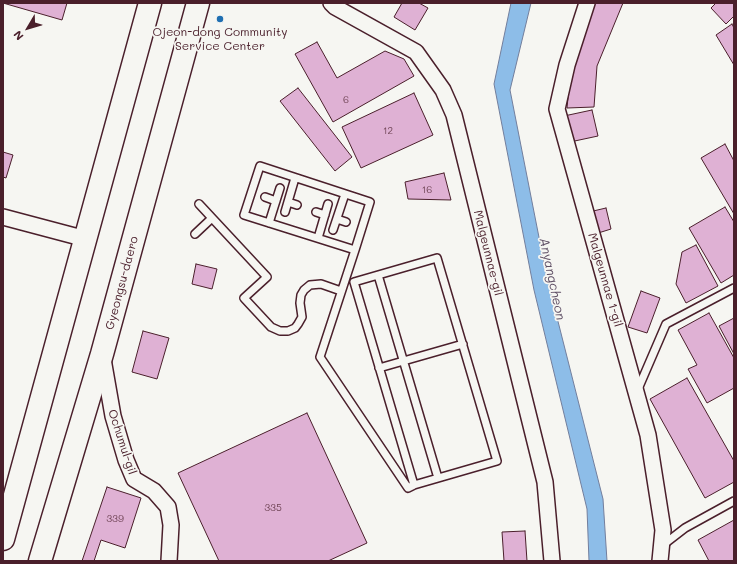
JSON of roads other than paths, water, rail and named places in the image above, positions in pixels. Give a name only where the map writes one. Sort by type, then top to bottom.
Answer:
[{"type":"main road","points":[[3,539],[150,3]]},
{"type":"main road","name":"Gyeongsu-daero","points":[[40,561],[102,354],[198,3]]},
{"type":"street","name":"Malgeunnae-gil","points":[[331,3],[335,7],[416,52],[443,90],[454,115],[545,482],[552,561]]},
{"type":"street","name":"Malgeunnae 1-gil","points":[[587,3],[567,65],[557,110],[648,435],[663,530],[661,554]]},
{"type":"street","points":[[3,217],[86,239]]},
{"type":"street","name":"Ochumul-gil","points":[[102,354],[112,416],[126,460],[134,479],[154,491],[168,507],[172,525],[169,561]]},
{"type":"lane","points":[[355,250],[244,215],[260,166],[370,202],[355,250],[320,357],[408,488],[497,461],[438,258],[354,282],[414,485]]},
{"type":"lane","points":[[285,212],[295,178]]},
{"type":"lane","points":[[269,223],[280,188]]},
{"type":"lane","points":[[333,230],[345,194]]},
{"type":"lane","points":[[265,197],[276,201]]},
{"type":"lane","points":[[288,202],[297,205]]},
{"type":"lane","points":[[199,204],[267,277],[244,298],[271,327],[280,331],[288,331],[295,328],[302,317],[300,303],[301,295],[310,285],[321,284],[341,291]]},
{"type":"lane","points":[[318,238],[328,204]]},
{"type":"lane","points":[[316,212],[325,215]]},
{"type":"lane","points":[[195,234],[212,218]]},
{"type":"lane","points":[[337,219],[346,222]]},
{"type":"lane","points":[[378,275],[438,478]]},
{"type":"lane","points":[[636,393],[666,324],[734,288]]},
{"type":"lane","points":[[379,368],[463,344]]},
{"type":"lane","points":[[661,554],[685,528],[734,501]]},
{"type":"water","points":[[511,3],[531,3],[510,90],[547,278],[603,499],[607,561],[589,561],[587,509],[534,290],[494,84]]},
{"type":"place","name":"Ojeon-dong Community Service Center","points":[[220,19]]},
{"type":"water label","name":"Anyangcheon","points":[[552,279]]}]
